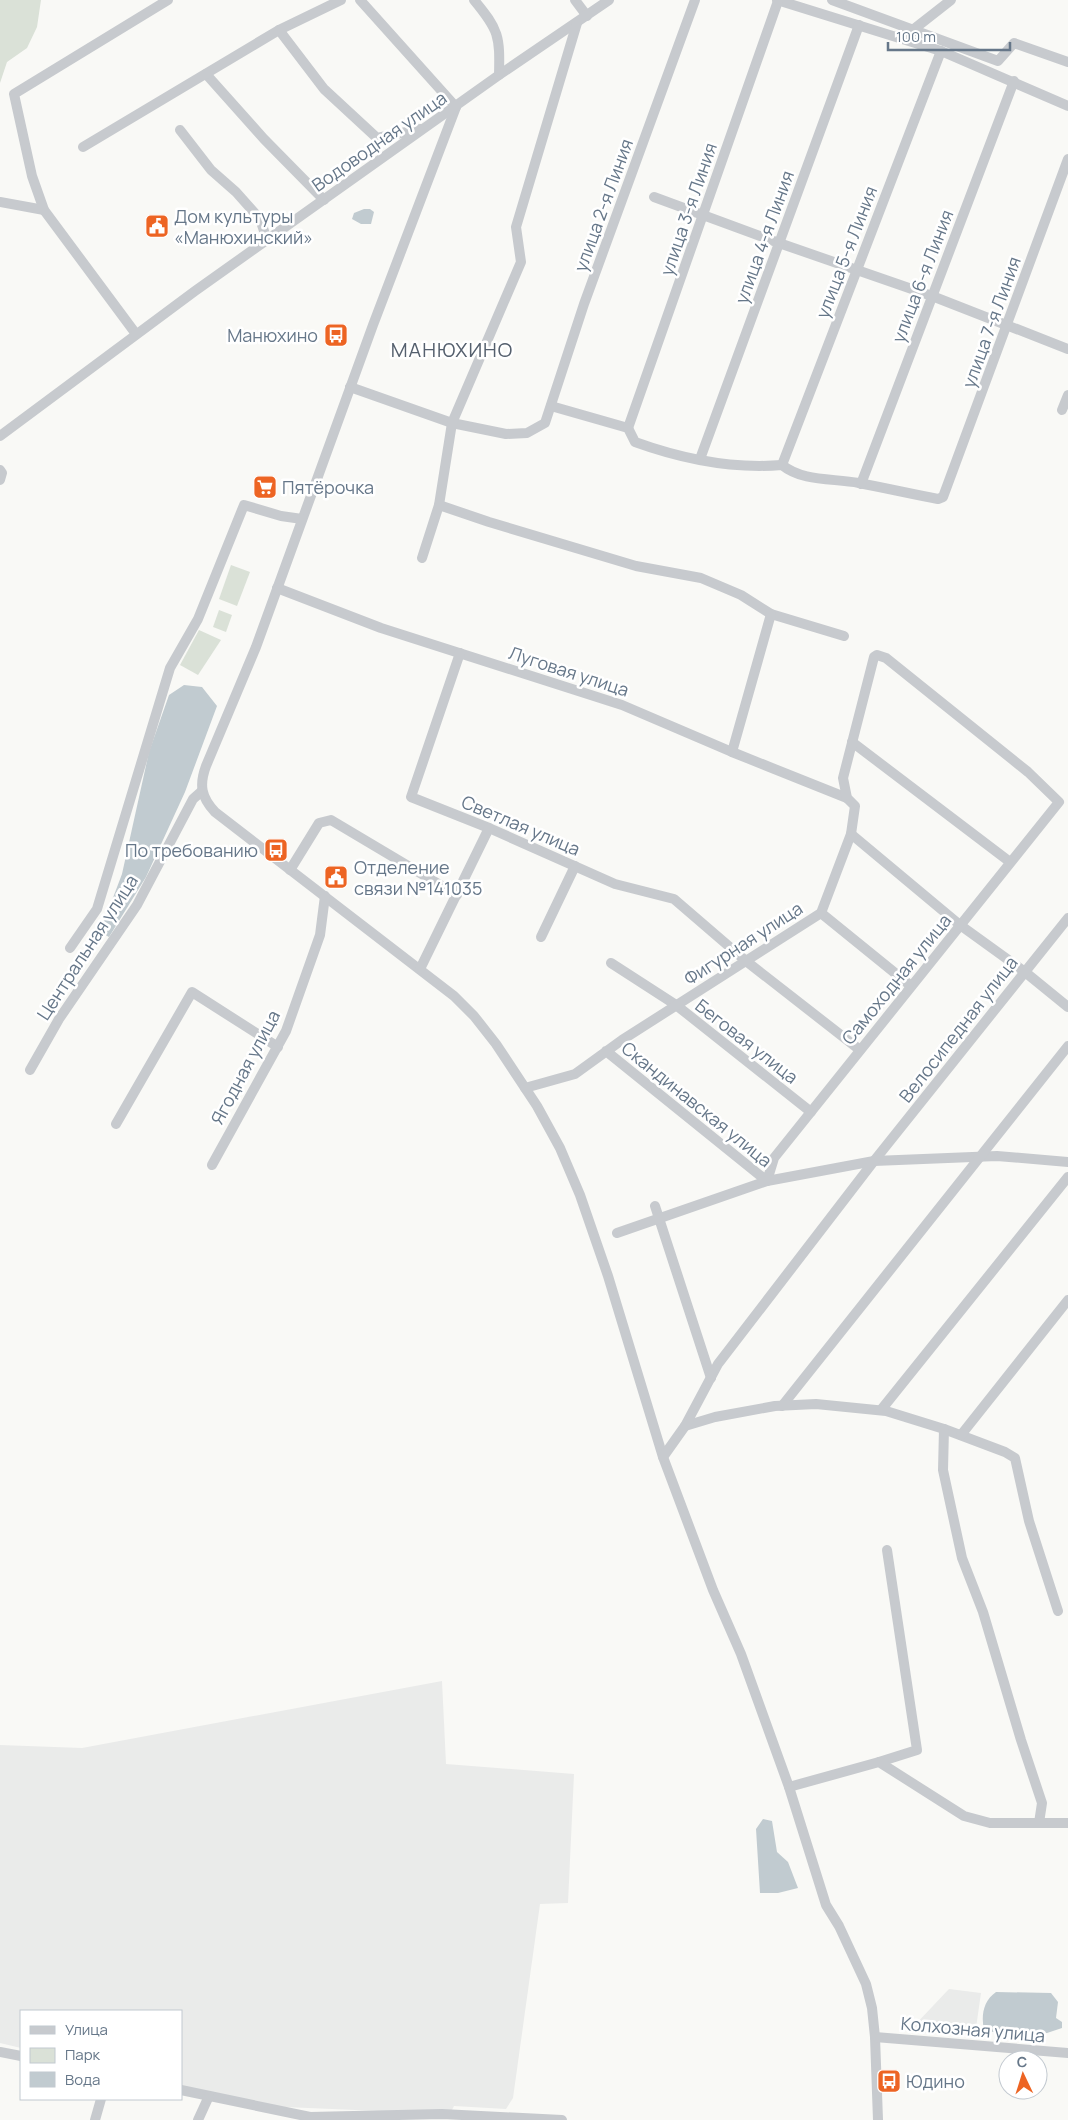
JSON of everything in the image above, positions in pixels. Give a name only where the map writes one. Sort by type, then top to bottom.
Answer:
[{"type":"street","points":[[136,334],[44,210],[32,176],[14,94],[168,0]]},
{"type":"street","points":[[83,147],[279,30],[341,0]]},
{"type":"street","points":[[360,0],[456,107],[350,387],[256,647],[206,766],[201,782],[202,791],[215,812],[454,996],[474,1016],[496,1044],[548,1124],[574,1179],[608,1276],[663,1457],[713,1590],[741,1654],[790,1787],[826,1905],[839,1926],[866,1984],[872,2008],[875,2037],[878,2120]]},
{"type":"street","points":[[474,0],[492,22],[500,44],[500,75]]},
{"type":"street","points":[[575,0],[587,16]]},
{"type":"street","name":"Водоводная улица","points":[[0,436],[136,334],[267,240],[609,0]]},
{"type":"street","name":"улица 2-я Линия","points":[[452,423],[506,434],[527,433],[545,422],[584,304],[695,0]]},
{"type":"street","points":[[778,0],[941,51],[1068,106]]},
{"type":"street","name":"улица 3-я Линия","points":[[628,428],[778,0]]},
{"type":"street","points":[[832,0],[871,16],[998,61],[1014,43],[1068,62]]},
{"type":"street","points":[[914,30],[951,0]]},
{"type":"street","points":[[422,558],[439,505],[452,423],[521,262],[516,227],[577,23]]},
{"type":"street","name":"улица 4-я Линия","points":[[700,459],[859,25]]},
{"type":"street","points":[[279,30],[324,89],[377,138],[424,129]]},
{"type":"street","name":"улица 5-я Линия","points":[[782,465],[941,51]]},
{"type":"street","points":[[206,74],[264,139],[324,200]]},
{"type":"street","name":"улица 6-я Линия","points":[[861,484],[1014,81]]},
{"type":"street","points":[[180,130],[211,170],[236,192],[260,219],[267,240]]},
{"type":"street","name":"улица 7-я Линия","points":[[861,484],[938,499],[943,497],[1068,159]]},
{"type":"street","points":[[654,197],[932,296],[1068,349]]},
{"type":"street","points":[[0,202],[44,210]]},
{"type":"street","points":[[350,387],[452,423]]},
{"type":"street","points":[[1062,410],[1068,395]]},
{"type":"street","points":[[551,406],[628,428],[636,442],[661,451],[700,459],[752,466],[782,465],[791,472],[806,476],[861,484]]},
{"type":"street","points":[[0,470],[2,473],[0,480]]},
{"type":"street","points":[[70,948],[97,909],[170,668],[198,619],[244,505],[281,516],[302,519]]},
{"type":"street","points":[[439,505],[636,566],[701,578],[742,595],[771,614],[844,636]]},
{"type":"street","name":"Луговая улица","points":[[277,588],[381,628],[622,705],[847,798]]},
{"type":"street","points":[[732,752],[771,614]]},
{"type":"street","name":"Светлая улица","points":[[460,653],[411,797],[489,828],[615,884],[674,899],[746,961],[860,1050]]},
{"type":"street","name":"Фигурная улица","points":[[525,1088],[575,1074],[606,1051],[676,1005],[820,913],[851,834],[855,806],[847,798],[843,778],[874,657],[877,655],[886,658],[1028,772],[1059,802]]},
{"type":"street","points":[[852,742],[1010,862]]},
{"type":"street","name":"Центральная улица","points":[[30,1070],[59,1019],[137,905],[193,798],[202,791]]},
{"type":"street","name":"Самоходная улица","points":[[767,1181],[774,1158],[1059,802]]},
{"type":"street","points":[[290,870],[319,823],[331,820],[457,894]]},
{"type":"street","points":[[420,969],[489,828]]},
{"type":"street","points":[[851,834],[960,925],[1025,972],[1068,1007]]},
{"type":"street","points":[[541,937],[575,866]]},
{"type":"street","name":"Ягодная улица","points":[[212,1165],[286,1031],[320,935],[325,896]]},
{"type":"street","points":[[820,913],[911,986]]},
{"type":"street","name":"Велосипедная улица","points":[[663,1457],[686,1426],[718,1364],[874,1161],[1068,918]]},
{"type":"street","name":"Беговая улица","points":[[611,963],[676,1005],[811,1112]]},
{"type":"street","points":[[116,1124],[192,992],[278,1046]]},
{"type":"street","points":[[782,1406],[1068,1046]]},
{"type":"street","name":"Скандинавская улица","points":[[606,1051],[767,1181]]},
{"type":"street","points":[[617,1233],[767,1181],[874,1161],[980,1157],[1068,1162]]},
{"type":"street","points":[[881,1410],[1068,1177]]},
{"type":"street","points":[[655,1206],[711,1378]]},
{"type":"street","points":[[961,1435],[1068,1300]]},
{"type":"street","points":[[686,1426],[714,1417],[782,1406],[816,1404],[881,1410],[961,1435],[1015,1458],[1029,1521],[1058,1611]]},
{"type":"street","points":[[944,1429],[943,1470],[962,1558],[982,1612],[1042,1803],[1039,1823]]},
{"type":"street","points":[[790,1787],[917,1750],[887,1550]]},
{"type":"street","points":[[879,1762],[964,1816],[990,1823],[1068,1823]]},
{"type":"street","name":"Колхозная улица","points":[[875,2037],[1068,2053]]},
{"type":"street","points":[[0,2052],[20,2056]]},
{"type":"street","points":[[182,2090],[310,2118],[450,2114],[562,2120]]},
{"type":"street","points":[[198,2120],[209,2096]]},
{"type":"street","points":[[95,2120],[102,2100]]},
{"type":"shaded area","points":[[442,1681],[446,1764],[574,1774],[568,1903],[540,1904],[513,2098],[506,2109],[454,2106],[450,2114],[261,2106],[182,2087],[182,2010],[20,2010],[20,2048],[0,2043],[0,1745],[82,1748]]},
{"type":"shaded area","points":[[949,1989],[981,1993],[975,2035],[912,2032],[914,2026]]},
{"type":"green space","points":[[0,0],[41,0],[37,27],[27,48],[7,62],[0,83]]},
{"type":"green space","points":[[231,565],[250,572],[237,606],[219,599]]},
{"type":"green space","points":[[219,610],[232,615],[226,632],[213,627]]},
{"type":"green space","points":[[199,630],[221,640],[198,675],[180,665]]},
{"type":"water","points":[[370,209],[374,212],[371,224],[361,224],[352,219],[354,213]]},
{"type":"water","points":[[184,685],[202,687],[217,706],[185,792],[146,877],[109,937],[100,932],[122,874],[149,752],[169,695]]},
{"type":"water","points":[[763,1819],[772,1821],[777,1852],[788,1862],[798,1888],[778,1893],[760,1893],[756,1829]]},
{"type":"water","points":[[996,1992],[1051,1993],[1058,2002],[1056,2018],[1062,2022],[1062,2028],[1047,2033],[1005,2030],[993,2032],[984,2030],[984,2009],[988,2000]]},
{"type":"place","name":"Дом культуры «Манюхинский»","points":[[157,226]]},
{"type":"place","name":"Манюхино","points":[[336,335]]},
{"type":"place","name":"Пятёрочка","points":[[265,487]]},
{"type":"place","name":"По требованию","points":[[276,850]]},
{"type":"place","name":"Отделение связи №141035","points":[[336,877]]},
{"type":"place","name":"Юдино","points":[[889,2081]]},
{"type":"district","name":"МАНЮХИНО","points":[[452,349]]}]
